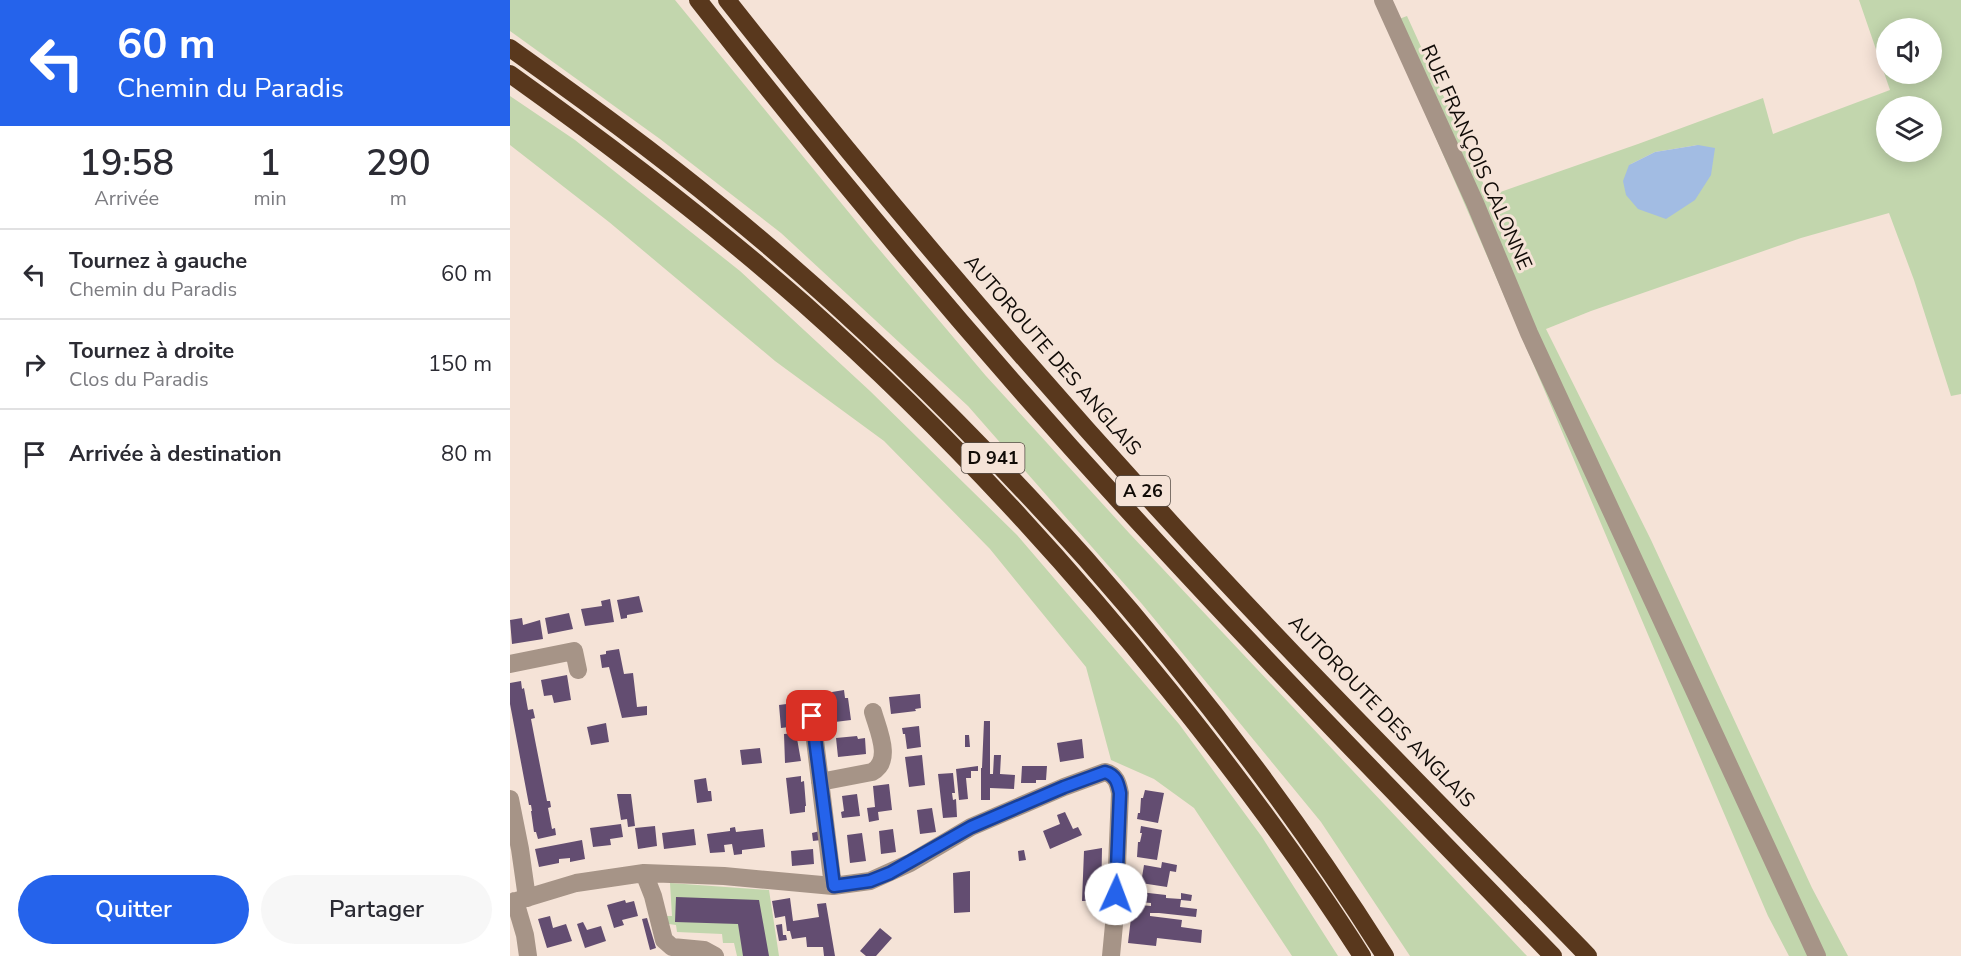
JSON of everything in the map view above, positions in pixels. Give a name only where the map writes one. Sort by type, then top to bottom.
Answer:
[{"type":"highway","name":"A 26","points":[[698,0],[744,60],[961,323],[1123,505],[1301,696],[1553,956]]},
{"type":"highway","name":"AUTOROUTE DES ANGLAIS","points":[[727,0],[975,302],[1171,522],[1330,692],[1588,956]]},
{"type":"highway","name":"D 941","points":[[510,48],[608,117],[724,209],[819,289],[910,374],[1022,488],[1139,620],[1250,758],[1341,886],[1385,956]]},
{"type":"highway","name":"D 941","points":[[510,74],[598,137],[708,223],[803,303],[896,389],[1008,503],[1123,634],[1234,771],[1330,904],[1362,956]]},
{"type":"street","name":"RUE FRANÇOIS CALONNE","points":[[1383,0],[1475,203],[1529,333],[1816,956]]},
{"type":"street","points":[[510,664],[574,651],[578,670]]},
{"type":"street","points":[[820,782],[878,769],[884,759],[884,754],[873,712]]},
{"type":"street","points":[[812,716],[834,886]]},
{"type":"street","points":[[517,901],[576,883],[644,873],[724,876],[834,886],[870,881],[890,873],[971,827],[1105,772],[1110,773],[1117,781],[1120,793],[1111,956]]},
{"type":"street","points":[[510,799],[520,849],[517,901],[528,956]]},
{"type":"street","points":[[644,873],[653,896],[664,940],[672,947],[709,951],[715,956]]},
{"type":"green space","points":[[510,0],[675,0],[986,376],[1130,534],[1527,956],[1410,956],[1321,822],[1142,604],[968,406],[781,233],[660,139],[510,31]]},
{"type":"green space","points":[[1859,0],[1961,0],[1961,394],[1951,396],[1914,280],[1889,213],[1801,238],[1591,311],[1546,329],[1651,540],[1812,888],[1848,956],[1789,956],[1768,916],[1386,24],[1407,16],[1489,196],[1763,98],[1773,134],[1890,90],[1888,84],[1942,84],[1942,18],[1876,18],[1876,49]],"holes":[[[1698,145],[1629,165],[1655,152]]]},
{"type":"green space","points":[[510,96],[575,140],[740,271],[870,391],[1017,535],[1179,724],[1262,837],[1338,956],[1292,956],[1194,808],[1154,779],[1111,760],[1086,667],[990,549],[884,441],[775,361],[609,222],[510,145]]},
{"type":"green space","points":[[670,883],[769,890],[779,956],[737,956],[734,943],[723,943],[722,934],[677,932],[676,925],[669,924],[663,916],[672,916]]},
{"type":"water","points":[[1698,145],[1715,148],[1711,175],[1695,200],[1666,219],[1638,209],[1626,195],[1623,181],[1629,165],[1655,152]]},
{"type":"building","points":[[639,596],[643,612],[627,615],[627,618],[621,619],[617,600]]},
{"type":"building","points":[[610,599],[614,622],[585,626],[581,609],[602,606],[601,601]]},
{"type":"building","points":[[569,613],[573,629],[548,634],[545,618]]},
{"type":"building","points":[[522,618],[523,625],[540,620],[543,639],[512,644],[510,620]]},
{"type":"building","points":[[619,649],[624,674],[633,673],[637,707],[647,706],[647,715],[622,718],[609,667],[602,668],[600,655],[606,654],[606,651]]},
{"type":"building","points":[[567,675],[571,700],[554,703],[552,695],[544,696],[541,680]]},
{"type":"building","points":[[521,681],[528,710],[533,709],[535,718],[531,719],[547,801],[550,801],[551,807],[548,808],[552,829],[555,828],[556,835],[538,839],[534,832],[531,805],[529,805],[510,704],[510,683]]},
{"type":"building","points":[[844,690],[845,698],[848,698],[851,720],[835,722],[832,692]]},
{"type":"building","points":[[821,693],[822,704],[804,707],[803,695]]},
{"type":"building","points":[[920,694],[921,708],[915,709],[916,711],[891,714],[889,697]]},
{"type":"building","points":[[794,703],[797,726],[781,728],[779,705]]},
{"type":"building","points":[[984,721],[990,721],[990,774],[993,774],[994,755],[1001,755],[1000,774],[1015,775],[1014,789],[990,788],[990,800],[981,800]]},
{"type":"building","points":[[606,723],[609,742],[591,745],[587,727]]},
{"type":"building","points":[[919,726],[921,747],[907,749],[902,728]]},
{"type":"building","points":[[796,733],[801,761],[785,763],[784,734]]},
{"type":"building","points":[[965,735],[969,735],[970,747],[965,747]]},
{"type":"building","points":[[857,736],[858,739],[865,738],[866,754],[838,757],[836,738]]},
{"type":"building","points":[[1082,739],[1084,758],[1060,762],[1057,743]]},
{"type":"building","points":[[760,748],[762,763],[742,765],[740,750]]},
{"type":"building","points":[[922,755],[925,785],[909,787],[905,757]]},
{"type":"building","points":[[978,766],[978,771],[971,771],[971,778],[966,778],[968,799],[959,800],[956,769]]},
{"type":"building","points":[[1022,766],[1047,766],[1046,780],[1021,783]]},
{"type":"building","points":[[953,773],[955,793],[952,793],[953,800],[956,799],[957,817],[943,818],[938,774]]},
{"type":"building","points":[[801,776],[801,782],[804,781],[805,812],[790,814],[786,778]]},
{"type":"building","points":[[706,778],[712,801],[697,803],[694,780]]},
{"type":"building","points":[[889,784],[892,810],[878,812],[879,820],[869,822],[867,808],[875,807],[873,786]]},
{"type":"building","points":[[1145,790],[1164,793],[1158,823],[1137,819]]},
{"type":"building","points":[[617,794],[631,794],[635,826],[628,827],[627,819],[621,820]]},
{"type":"building","points":[[857,794],[860,816],[842,818],[841,812],[844,811],[842,796]]},
{"type":"building","points":[[932,808],[936,832],[920,834],[917,810]]},
{"type":"building","points":[[1065,812],[1073,829],[1078,827],[1082,835],[1050,849],[1043,831],[1060,824],[1057,815]]},
{"type":"building","points":[[621,824],[623,837],[610,839],[611,845],[593,847],[590,828]]},
{"type":"building","points":[[655,826],[657,846],[638,849],[635,828]]},
{"type":"building","points":[[1141,826],[1162,830],[1157,860],[1137,857],[1138,842],[1140,842],[1142,833],[1140,833]]},
{"type":"building","points":[[735,827],[736,832],[763,829],[765,847],[742,850],[742,854],[734,855],[732,844],[724,845],[725,852],[710,853],[707,834],[730,831],[730,828]]},
{"type":"building","points":[[694,829],[696,845],[664,849],[662,833]]},
{"type":"building","points":[[893,829],[896,852],[881,854],[879,831]]},
{"type":"building","points":[[820,831],[821,840],[813,841],[812,833]]},
{"type":"building","points":[[862,833],[866,861],[850,863],[847,835]]},
{"type":"building","points":[[582,840],[585,859],[570,862],[570,858],[559,859],[559,863],[539,867],[535,849]]},
{"type":"building","points":[[1102,848],[1101,906],[1088,907],[1088,901],[1082,901],[1084,851]]},
{"type":"building","points":[[813,849],[814,864],[792,866],[791,851]]},
{"type":"building","points":[[1024,850],[1026,860],[1019,861],[1018,851]]},
{"type":"building","points":[[1162,862],[1177,865],[1176,872],[1170,871],[1167,887],[1141,883],[1144,865],[1161,868]]},
{"type":"building","points":[[970,871],[970,912],[954,913],[953,873]]},
{"type":"building","points":[[1140,892],[1181,899],[1181,893],[1192,895],[1191,901],[1181,900],[1180,907],[1197,909],[1196,917],[1159,913],[1150,913],[1150,916],[1182,920],[1181,927],[1202,930],[1201,943],[1157,938],[1156,946],[1128,943],[1130,904],[1151,906],[1151,903],[1139,902]]},
{"type":"building","points":[[676,897],[759,900],[769,956],[743,956],[738,924],[675,922]]},
{"type":"building","points":[[790,898],[793,921],[819,917],[817,904],[826,903],[835,956],[824,956],[823,947],[807,947],[806,937],[792,939],[790,931],[787,931],[785,916],[775,918],[772,901]]},
{"type":"building","points":[[625,900],[626,903],[634,901],[638,916],[622,920],[624,925],[614,928],[607,905]]},
{"type":"building","points":[[550,916],[553,928],[566,924],[572,941],[547,948],[538,919]]},
{"type":"building","points":[[647,918],[656,948],[650,950],[642,919]]},
{"type":"building","points":[[583,922],[587,930],[601,926],[606,941],[585,948],[577,924]]},
{"type":"building","points":[[782,924],[783,935],[786,935],[787,940],[779,941],[776,925]]},
{"type":"building","points":[[880,928],[892,938],[876,956],[866,956],[860,951]]},
{"type":"route","points":[[812,716],[834,886],[870,881],[890,873],[971,827],[1105,772],[1113,775],[1120,793],[1116,894]]}]
